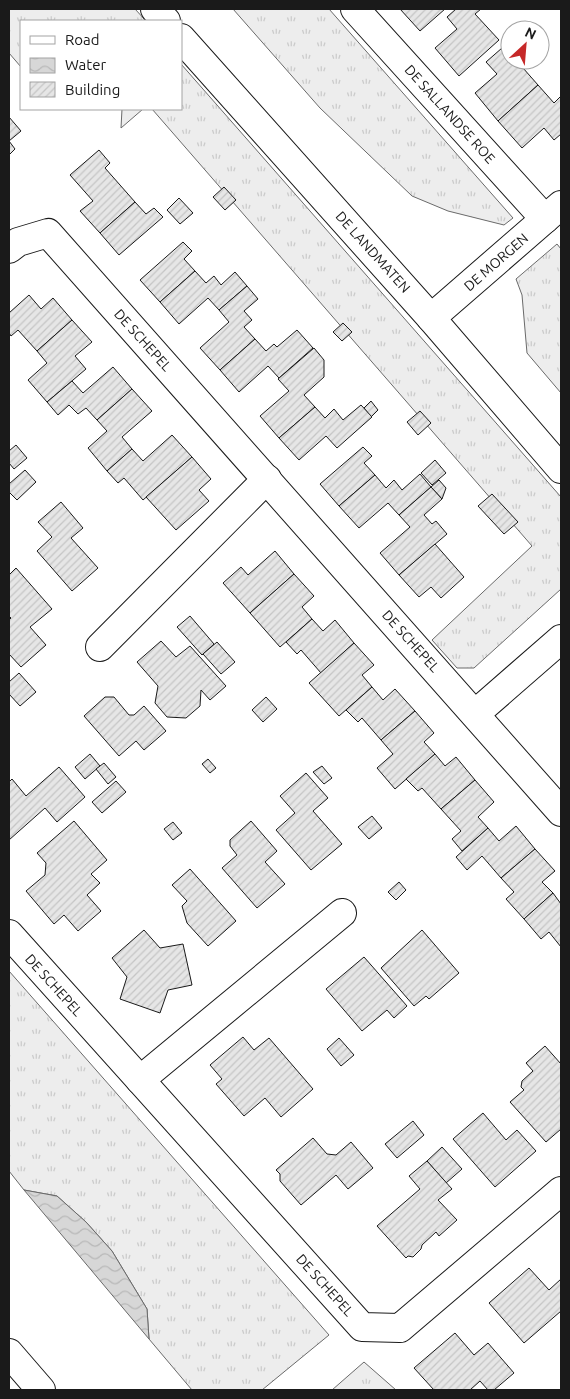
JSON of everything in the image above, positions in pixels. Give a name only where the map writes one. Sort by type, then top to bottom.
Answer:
[{"type":"street","points":[[155,9],[165,20]]},
{"type":"street","name":"DE SALLANDSE ROE","points":[[355,9],[553,212]]},
{"type":"street","name":"DE LANDMATEN","points":[[182,39],[431,318],[561,469]]},
{"type":"street","name":"DE MORGEN","points":[[431,318],[553,212]]},
{"type":"street","name":"DE SCHEPEL","points":[[9,249],[18,242],[48,232],[561,812]]},
{"type":"street","points":[[100,647],[267,479]]},
{"type":"street","points":[[475,714],[561,639]]},
{"type":"street","points":[[140,1080],[342,913]]},
{"type":"street","name":"DE SCHEPEL","points":[[9,934],[362,1326],[400,1328],[561,1191]]},
{"type":"street","points":[[9,1353],[41,1390]]},
{"type":"green space","points":[[9,9],[135,9],[145,20],[20,20],[20,66],[9,53]]},
{"type":"green space","points":[[233,9],[329,9],[513,218],[504,225],[448,211],[412,196],[320,108]]},
{"type":"green space","points":[[182,65],[561,497],[561,589],[474,668],[457,668],[432,640],[532,546],[153,110],[182,110]]},
{"type":"green space","points":[[122,110],[142,110],[121,128]]},
{"type":"green space","points":[[557,244],[561,249],[561,393],[527,353],[522,295],[516,279]]},
{"type":"green space","points":[[9,971],[329,1335],[262,1390],[192,1390],[149,1339],[147,1309],[112,1251],[86,1222],[57,1196],[24,1190],[9,1171]]},
{"type":"green space","points":[[364,1362],[396,1390],[332,1390]]},
{"type":"water","points":[[24,1190],[57,1196],[86,1222],[112,1251],[147,1309],[149,1339]]},
{"type":"building","points":[[400,9],[445,9],[420,31]]},
{"type":"building","points":[[456,9],[481,9],[475,14],[499,40],[459,76],[435,48],[457,29],[447,17]]},
{"type":"building","points":[[500,50],[500,70],[525,70],[538,85],[498,121],[475,93],[497,74],[486,62]]},
{"type":"building","points":[[538,85],[554,103],[561,96],[561,134],[554,140],[544,128],[522,148],[498,121]]},
{"type":"building","points":[[9,117],[21,131],[9,141]]},
{"type":"building","points":[[9,141],[15,149],[9,155]]},
{"type":"building","points":[[99,150],[110,163],[105,168],[135,202],[100,233],[80,211],[93,201],[70,175]]},
{"type":"building","points":[[224,187],[236,200],[225,210],[213,197]]},
{"type":"building","points":[[179,198],[193,213],[180,224],[167,210]]},
{"type":"building","points":[[135,202],[146,214],[154,208],[163,217],[119,255],[100,233]]},
{"type":"building","points":[[183,242],[192,251],[184,259],[195,271],[160,302],[140,280]]},
{"type":"building","points":[[195,271],[206,283],[214,276],[221,285],[235,272],[247,286],[219,310],[208,298],[179,324],[160,302]]},
{"type":"building","points":[[247,286],[258,299],[244,311],[252,320],[244,327],[255,339],[220,370],[200,348],[229,322],[219,310]]},
{"type":"building","points":[[29,295],[41,309],[53,298],[72,320],[37,351],[18,330],[11,336],[9,333],[9,313]]},
{"type":"building","points":[[72,320],[92,342],[75,356],[86,369],[47,402],[28,380],[47,363],[37,351]]},
{"type":"building","points":[[343,323],[352,332],[342,341],[333,332]]},
{"type":"building","points":[[297,330],[313,348],[279,378],[268,366],[239,392],[220,370],[255,339],[266,351],[274,344],[277,347]]},
{"type":"building","points":[[314,348],[324,360],[324,377],[304,395],[315,407],[279,438],[260,416],[289,391],[278,379]]},
{"type":"building","points":[[113,367],[132,389],[97,420],[86,408],[78,414],[69,405],[58,415],[47,402],[72,381],[83,393]]},
{"type":"building","points":[[132,389],[152,411],[122,437],[132,449],[107,471],[88,448],[107,431],[97,420]]},
{"type":"building","points":[[371,401],[378,410],[371,417],[364,408]]},
{"type":"building","points":[[361,405],[372,417],[337,448],[326,436],[299,460],[279,438],[315,407],[325,418],[334,409],[343,420]]},
{"type":"building","points":[[420,411],[431,423],[418,435],[407,422]]},
{"type":"building","points":[[172,435],[192,457],[143,500],[124,478],[118,483],[107,471],[132,449],[143,461]]},
{"type":"building","points":[[16,445],[27,458],[14,469],[9,463],[9,451]]},
{"type":"building","points":[[363,447],[372,456],[364,463],[375,475],[339,506],[320,484]]},
{"type":"building","points":[[192,457],[211,479],[199,490],[209,501],[176,530],[146,497]]},
{"type":"building","points":[[435,460],[446,473],[432,485],[421,473]]},
{"type":"building","points":[[25,470],[36,482],[17,500],[9,492],[9,484]]},
{"type":"building","points":[[420,474],[431,487],[399,515],[388,503],[359,528],[339,506],[375,475],[386,488],[394,480],[402,490]]},
{"type":"building","points":[[439,480],[446,488],[442,499],[431,487]]},
{"type":"building","points":[[431,487],[442,499],[424,515],[432,524],[436,521],[447,534],[399,575],[380,553],[410,527],[399,515]]},
{"type":"building","points":[[492,494],[518,522],[504,534],[478,506]]},
{"type":"building","points":[[61,502],[83,528],[71,538],[98,568],[72,591],[37,551],[52,537],[38,522]]},
{"type":"building","points":[[435,544],[464,577],[441,598],[431,587],[419,597],[399,575]]},
{"type":"building","points":[[275,551],[294,574],[250,613],[223,583],[241,567],[248,575]]},
{"type":"building","points":[[16,568],[52,609],[30,627],[46,645],[21,667],[9,654],[9,620],[11,618],[9,616],[9,575]]},
{"type":"building","points":[[294,574],[314,596],[302,607],[312,619],[280,647],[250,613]]},
{"type":"building","points":[[190,616],[214,644],[202,655],[177,627]]},
{"type":"building","points":[[312,619],[323,631],[335,620],[354,643],[321,673],[301,650],[297,654],[286,642]]},
{"type":"building","points":[[161,641],[176,657],[190,646],[226,686],[210,700],[201,690],[200,706],[186,718],[167,717],[155,703],[158,686],[137,662]]},
{"type":"building","points":[[217,642],[235,662],[221,674],[203,654]]},
{"type":"building","points":[[354,643],[374,665],[362,675],[372,687],[339,716],[309,683]]},
{"type":"building","points":[[19,673],[36,692],[20,706],[9,694],[9,682]]},
{"type":"building","points":[[372,687],[383,700],[395,689],[415,711],[381,740],[362,718],[358,722],[346,710]]},
{"type":"building","points":[[105,697],[114,697],[129,715],[134,715],[144,706],[166,731],[144,750],[136,741],[119,756],[84,716]]},
{"type":"building","points":[[266,697],[277,709],[263,722],[252,710]]},
{"type":"building","points":[[415,711],[434,733],[424,742],[435,754],[395,789],[377,768],[393,754],[381,740]]},
{"type":"building","points":[[90,754],[100,766],[85,779],[75,767]]},
{"type":"building","points":[[435,754],[445,766],[456,757],[475,780],[441,809],[422,788],[418,791],[406,779]]},
{"type":"building","points":[[208,759],[216,768],[210,773],[202,764]]},
{"type":"building","points":[[104,763],[116,777],[108,784],[96,769]]},
{"type":"building","points":[[322,766],[332,778],[324,784],[313,772]]},
{"type":"building","points":[[59,767],[85,797],[57,822],[45,808],[9,840],[9,782],[12,779],[26,796]]},
{"type":"building","points":[[306,773],[328,798],[313,811],[342,844],[311,870],[276,830],[295,813],[280,796]]},
{"type":"building","points":[[475,780],[494,802],[478,817],[488,828],[462,851],[452,839],[461,831],[441,809]]},
{"type":"building","points":[[116,781],[126,792],[102,813],[92,802]]},
{"type":"building","points":[[372,816],[382,828],[369,839],[358,827]]},
{"type":"building","points":[[74,821],[107,860],[91,874],[100,883],[87,895],[101,911],[78,931],[64,915],[54,924],[26,891],[45,875],[46,863],[37,853]]},
{"type":"building","points":[[251,821],[277,851],[265,862],[285,884],[257,908],[222,868],[237,855],[230,846],[230,840]]},
{"type":"building","points":[[173,822],[182,833],[173,840],[164,829]]},
{"type":"building","points":[[516,826],[535,849],[501,878],[482,856],[467,870],[456,857],[488,828],[499,841]]},
{"type":"building","points":[[535,849],[555,871],[542,882],[553,893],[524,919],[506,899],[514,892],[501,878]]},
{"type":"building","points":[[190,869],[236,921],[208,946],[187,923],[182,906],[187,901],[172,885]]},
{"type":"building","points":[[399,882],[406,890],[396,900],[388,892]]},
{"type":"building","points":[[553,893],[561,904],[561,947],[549,932],[541,939],[524,919]]},
{"type":"building","points":[[144,930],[160,948],[183,944],[192,985],[168,990],[160,1013],[120,999],[127,977],[112,958]]},
{"type":"building","points":[[422,930],[459,973],[429,999],[426,996],[414,1006],[381,968]]},
{"type":"building","points":[[364,957],[407,1006],[394,1018],[387,1010],[362,1031],[326,989]]},
{"type":"building","points":[[243,1037],[254,1050],[269,1038],[313,1089],[281,1117],[265,1098],[244,1116],[216,1084],[222,1079],[210,1065]]},
{"type":"building","points":[[339,1038],[354,1055],[341,1066],[327,1049]]},
{"type":"building","points":[[545,1046],[561,1064],[561,1129],[546,1142],[510,1102],[524,1090],[521,1087],[522,1081],[533,1071],[526,1063]]},
{"type":"building","points":[[483,1113],[506,1140],[517,1130],[536,1151],[495,1187],[453,1139]]},
{"type":"building","points":[[413,1121],[424,1135],[397,1158],[385,1144]]},
{"type":"building","points":[[313,1138],[327,1154],[336,1155],[351,1142],[373,1168],[348,1189],[336,1175],[301,1205],[280,1181],[280,1174],[276,1170]]},
{"type":"building","points":[[442,1147],[462,1169],[446,1183],[427,1161]]},
{"type":"building","points":[[427,1161],[452,1189],[438,1200],[457,1220],[439,1236],[436,1232],[422,1245],[421,1249],[413,1257],[408,1256],[406,1258],[377,1226],[420,1189],[409,1176]]},
{"type":"building","points":[[529,1268],[549,1290],[561,1279],[561,1311],[524,1343],[489,1303]]},
{"type":"building","points":[[455,1333],[474,1355],[488,1343],[514,1373],[494,1390],[488,1390],[480,1381],[470,1390],[434,1390],[414,1368]]}]
